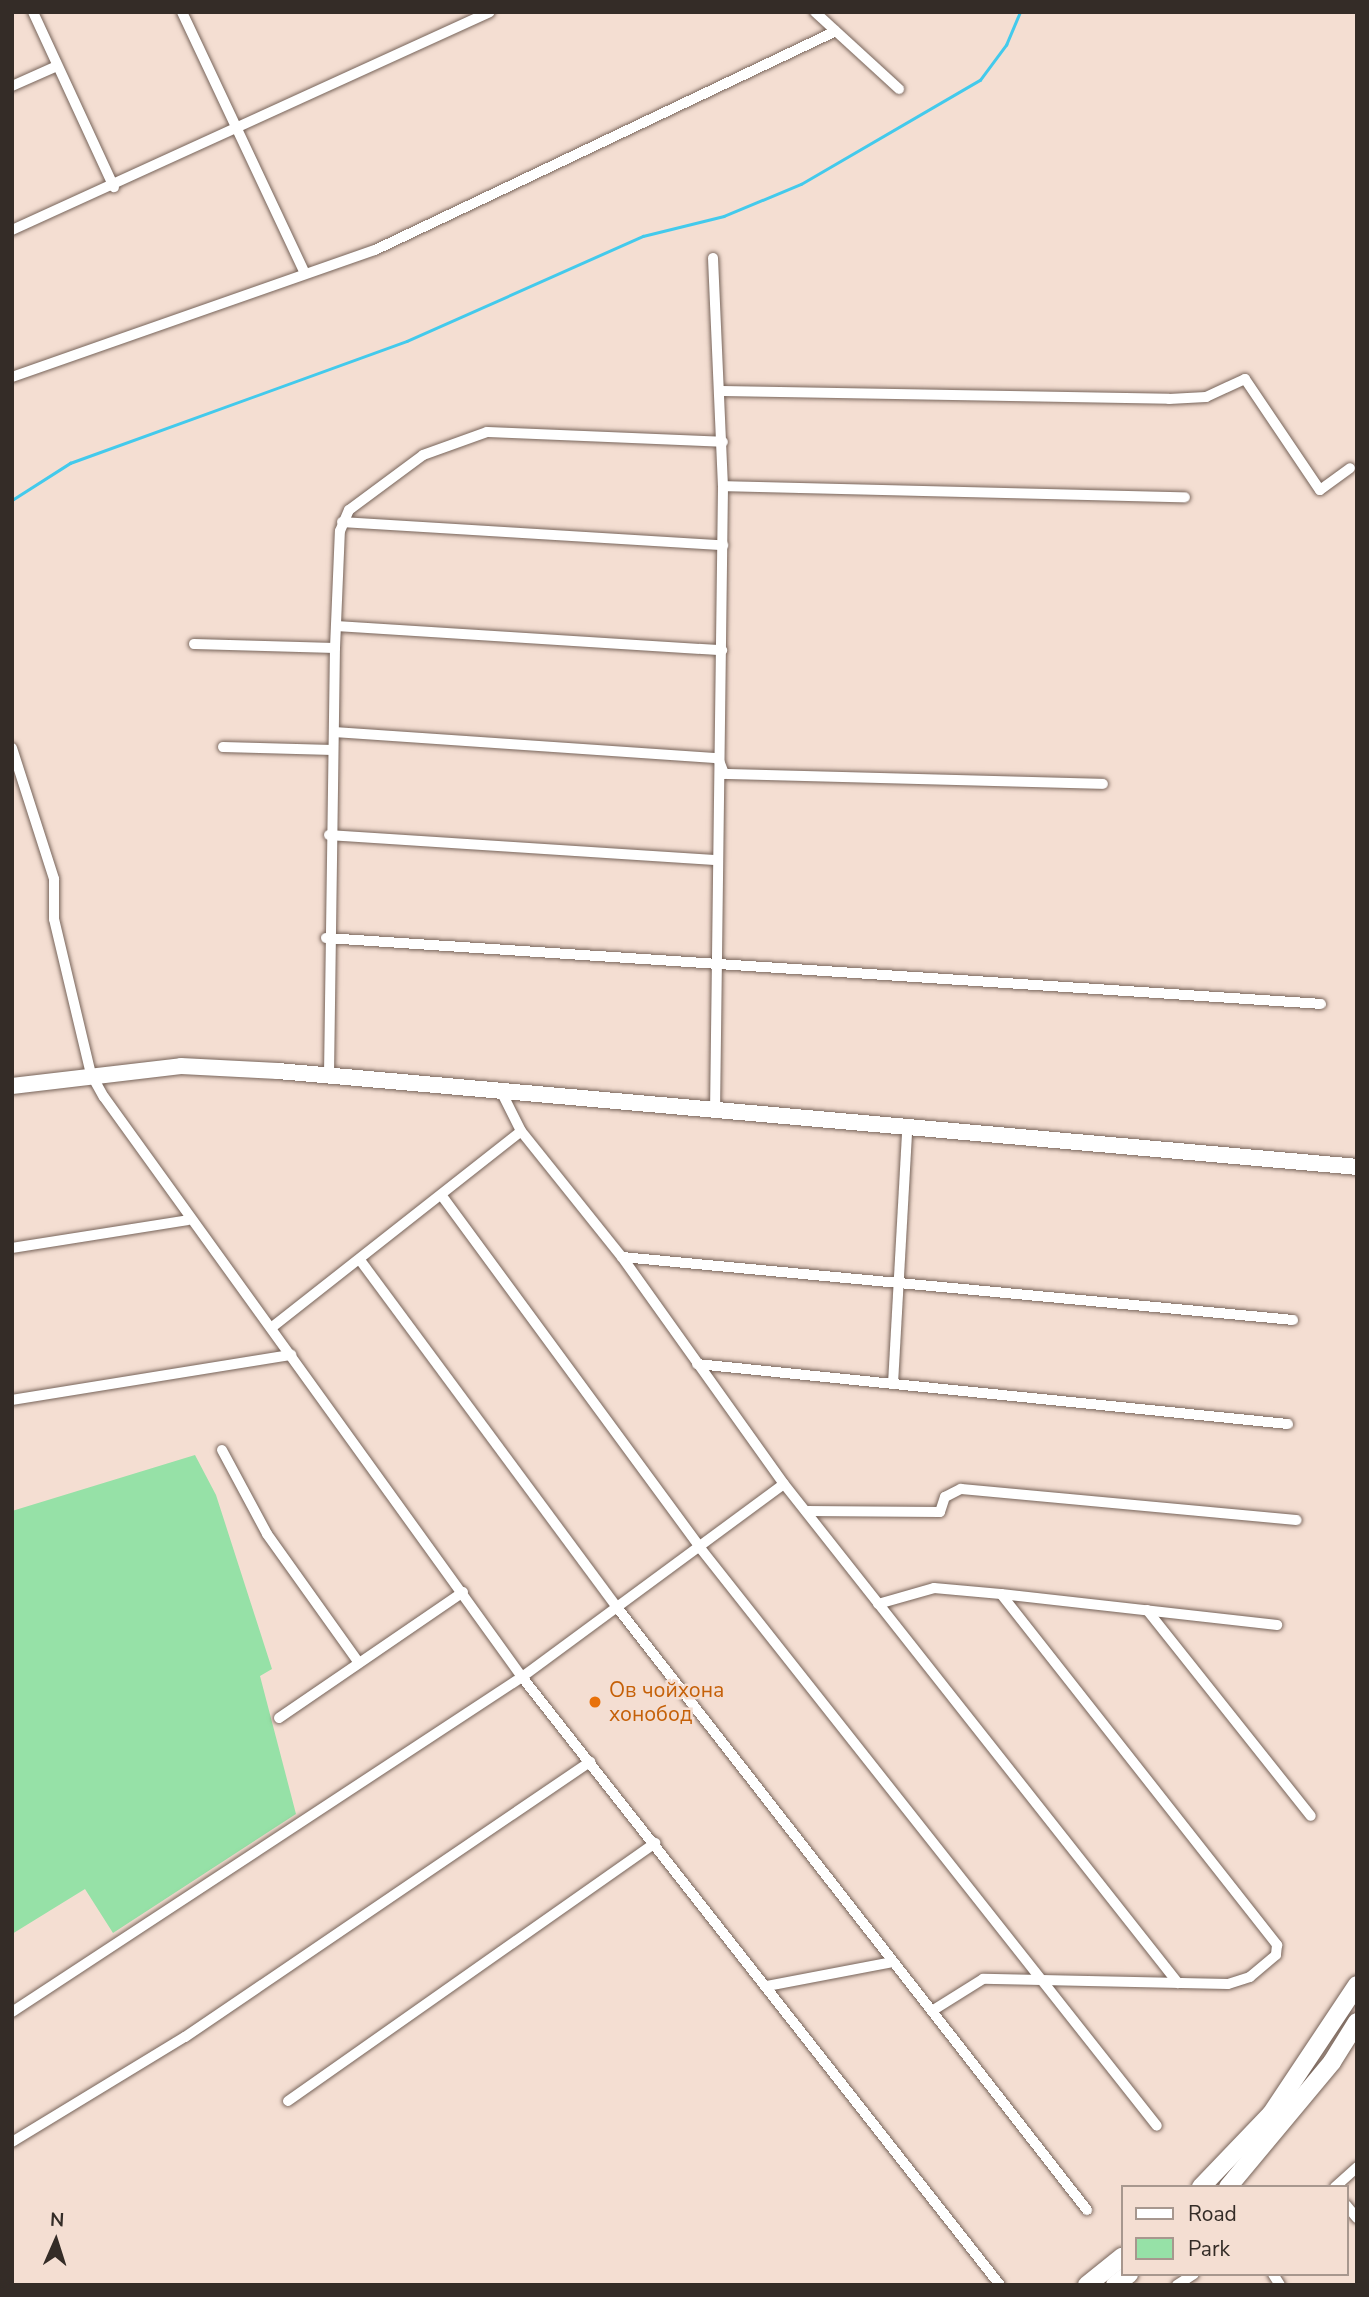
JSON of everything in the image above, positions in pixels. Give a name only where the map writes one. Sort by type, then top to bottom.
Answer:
[{"type":"highway","points":[[1203,2185],[1271,2114],[1357,1985]]},
{"type":"highway","points":[[1230,2185],[1332,2062],[1357,2022]]},
{"type":"highway","points":[[1087,2285],[1120,2259]]},
{"type":"main road","points":[[12,1086],[91,1074],[181,1066],[329,1075],[907,1130],[1357,1167]]},
{"type":"street","points":[[33,12],[114,187]]},
{"type":"street","points":[[183,12],[237,133],[304,271]]},
{"type":"street","points":[[12,230],[237,133],[490,12]]},
{"type":"street","points":[[815,12],[899,89]]},
{"type":"street","points":[[12,377],[304,271],[375,250],[836,32]]},
{"type":"street","points":[[12,86],[57,66]]},
{"type":"street","points":[[713,258],[723,442],[715,1112]]},
{"type":"street","points":[[722,391],[1168,399],[1206,397],[1245,379],[1320,490],[1350,468]]},
{"type":"street","points":[[329,1075],[326,938],[335,648],[342,522],[381,483],[423,455],[487,432],[723,442]]},
{"type":"street","points":[[723,486],[1185,497]]},
{"type":"street","points":[[342,522],[723,545]]},
{"type":"street","points":[[336,626],[722,650]]},
{"type":"street","points":[[194,644],[335,648]]},
{"type":"street","points":[[334,732],[718,758]]},
{"type":"street","points":[[223,747],[333,750]]},
{"type":"street","points":[[12,748],[54,878],[54,919],[91,1074],[188,1220],[291,1355],[522,1678],[1000,2285]]},
{"type":"street","points":[[718,758],[724,774],[1104,784]]},
{"type":"street","points":[[329,835],[717,860]]},
{"type":"street","points":[[326,938],[716,966],[1321,1004]]},
{"type":"street","points":[[502,1093],[521,1131],[622,1257],[784,1484],[1178,1983]]},
{"type":"street","points":[[893,1384],[907,1130]]},
{"type":"street","points":[[271,1328],[442,1196],[521,1131]]},
{"type":"street","points":[[442,1196],[702,1549],[1157,2126]]},
{"type":"street","points":[[12,1248],[188,1220]]},
{"type":"street","points":[[622,1257],[898,1280],[1293,1320]]},
{"type":"street","points":[[360,1260],[616,1606],[893,1962],[935,2009],[1087,2210]]},
{"type":"street","points":[[12,1400],[291,1355]]},
{"type":"street","points":[[697,1364],[1288,1424]]},
{"type":"street","points":[[222,1450],[267,1534],[359,1663]]},
{"type":"street","points":[[12,2012],[522,1678],[616,1606],[702,1549],[784,1484]]},
{"type":"street","points":[[806,1511],[940,1512],[946,1497],[961,1489],[1297,1520]]},
{"type":"street","points":[[878,1604],[934,1588],[1277,1625]]},
{"type":"street","points":[[279,1717],[463,1592]]},
{"type":"street","points":[[935,2009],[983,1979],[1178,1983],[1250,1977],[1276,1955],[1276,1939],[1001,1594]]},
{"type":"street","points":[[1147,1610],[1311,1816]]},
{"type":"street","points":[[12,2142],[186,2037],[590,1762]]},
{"type":"street","points":[[288,2101],[654,1843]]},
{"type":"street","points":[[767,1986],[893,1962]]},
{"type":"street","points":[[1337,2185],[1357,2167]]},
{"type":"green space","points":[[195,1455],[216,1495],[272,1669],[260,1676],[296,1814],[113,1933],[85,1889],[12,1934],[12,1511]]},
{"type":"waterway","points":[[12,500],[70,463],[407,341],[643,236],[724,216],[801,184],[980,80],[1006,45],[1020,12]]},
{"type":"place","name":"Ов чойхона хонобод","points":[[595,1702]]}]
